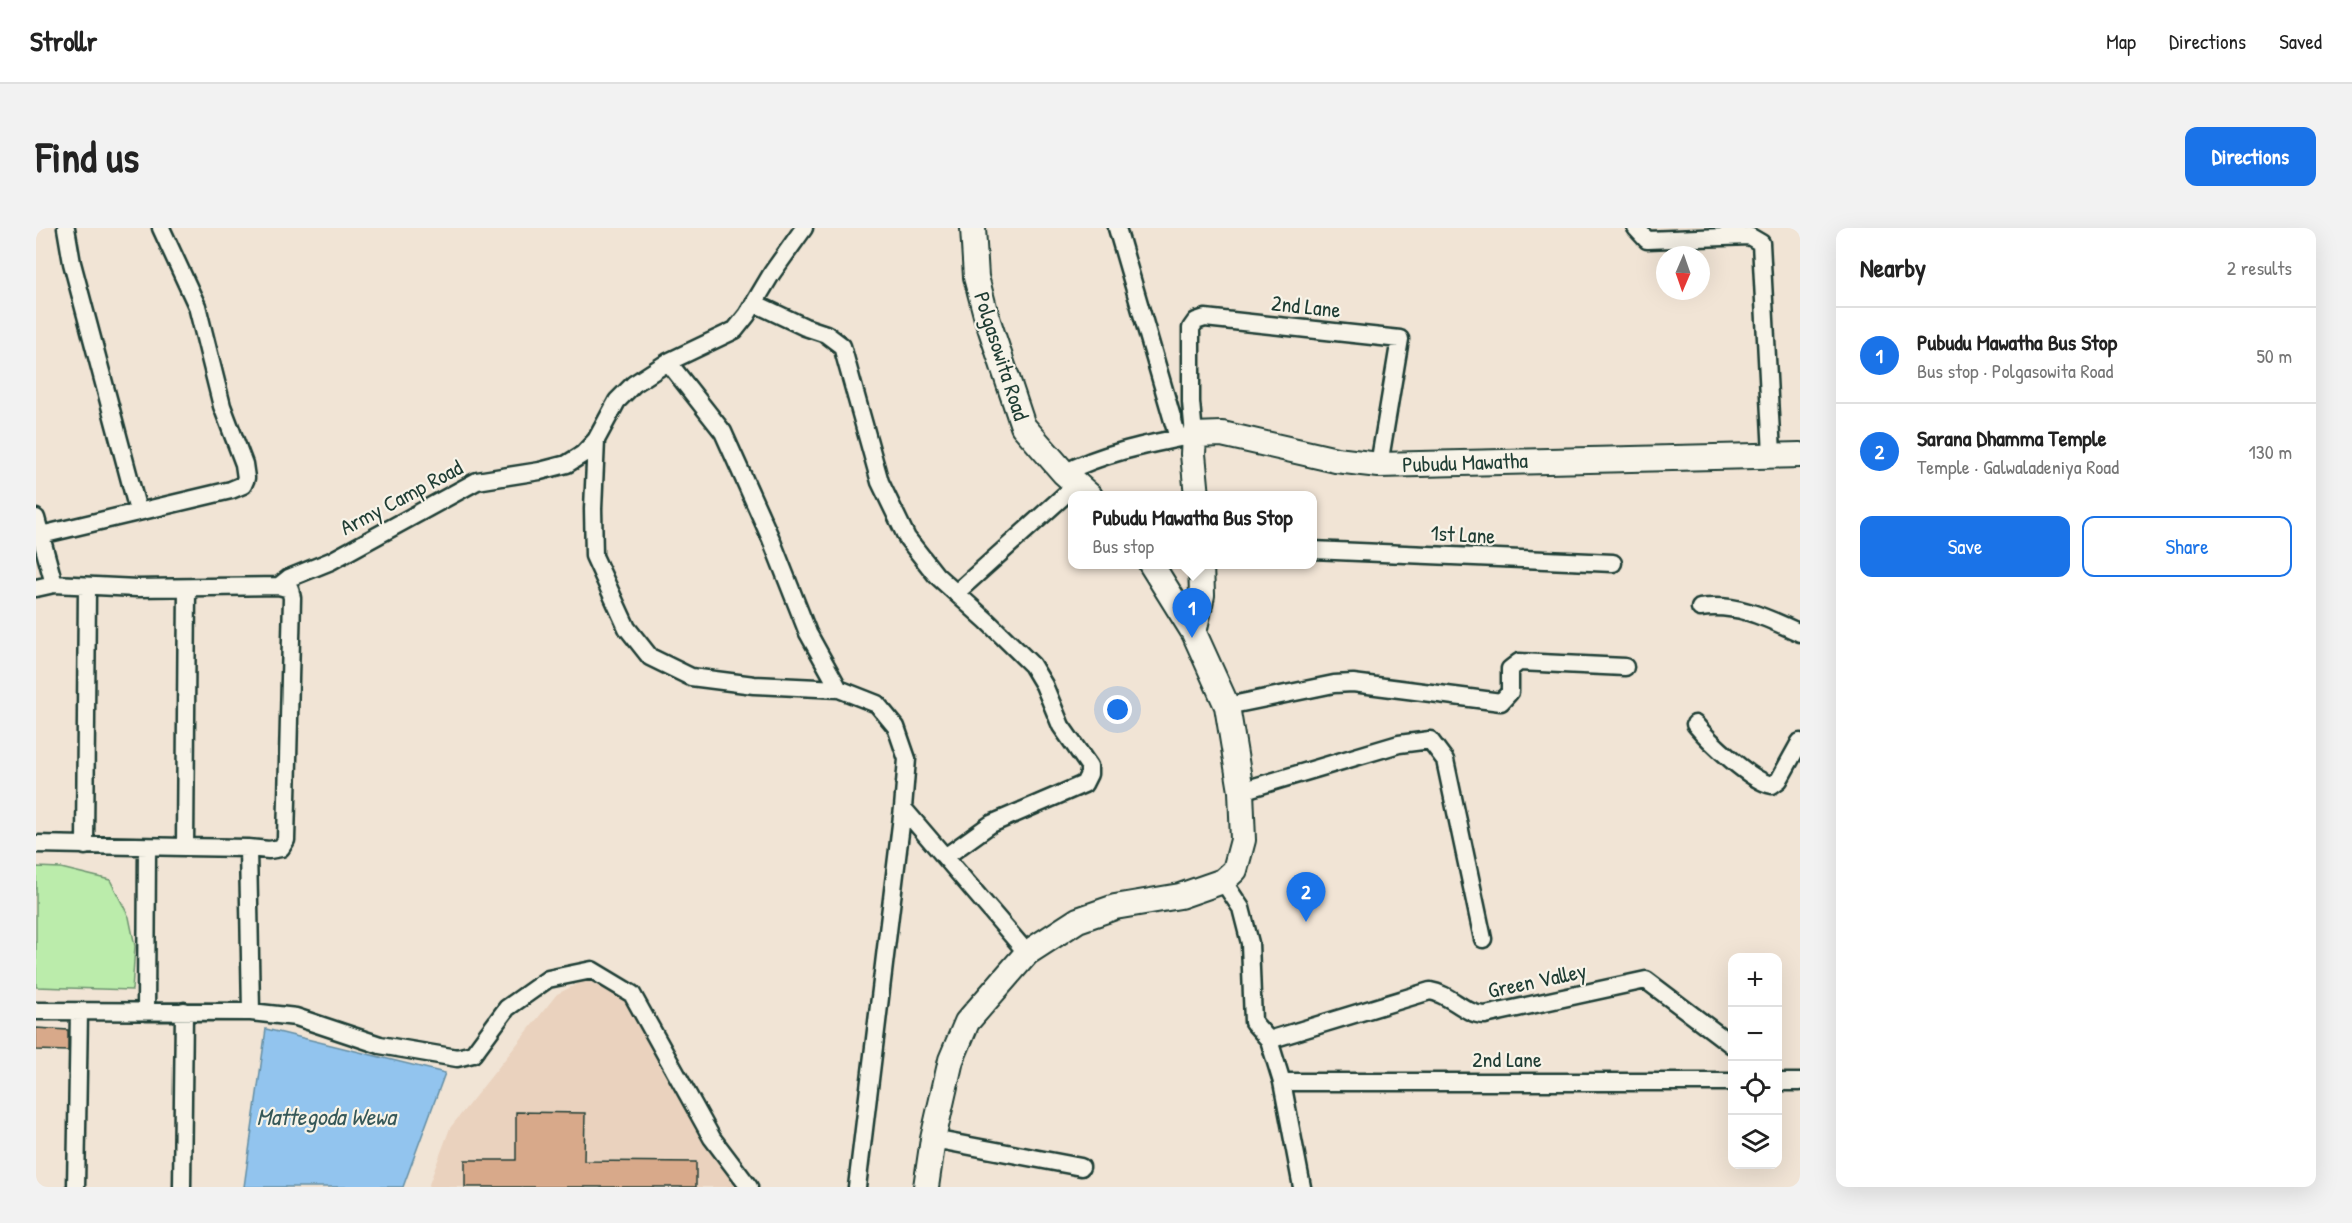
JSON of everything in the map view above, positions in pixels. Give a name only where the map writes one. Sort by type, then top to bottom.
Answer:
[{"type":"street","points":[[66,228],[72,262],[138,511]]},
{"type":"street","points":[[40,535],[231,490],[243,485],[246,478],[244,464],[222,406],[197,306],[161,228]]},
{"type":"street","name":"Army Camp Road","points":[[279,586],[289,578],[332,561],[477,481],[540,471],[567,464],[583,454],[596,440],[617,401],[634,384],[668,362],[735,330],[804,228]]},
{"type":"street","name":"Polgasowita Road","points":[[973,228],[976,276],[983,305],[1023,426],[1077,484]]},
{"type":"street","points":[[1117,228],[1193,454],[1197,491]]},
{"type":"street","points":[[1636,228],[1647,240],[1749,236],[1761,243],[1772,454]]},
{"type":"street","points":[[754,303],[805,327],[826,334],[842,346],[880,482],[907,538],[936,575],[1032,665],[1044,685],[1061,726],[1089,766],[1089,774],[1084,784],[992,824],[945,857]]},
{"type":"street","name":"2nd Lane","points":[[1186,436],[1191,402],[1191,328],[1196,321],[1205,318],[1400,339],[1379,465]]},
{"type":"street","points":[[668,362],[723,432],[771,539],[808,633],[839,689]]},
{"type":"street","name":"Pubudu Mawatha","points":[[1186,436],[1221,434],[1336,460],[1379,465],[1800,454]]},
{"type":"street","points":[[1077,484],[1086,462],[1113,453],[1186,436]]},
{"type":"street","points":[[596,440],[593,509],[594,556],[627,628],[650,657],[691,677],[754,685],[839,689],[877,704],[896,727],[908,759],[857,1187]]},
{"type":"street","points":[[956,593],[1068,492]]},
{"type":"street","points":[[36,518],[54,584]]},
{"type":"street","name":"1st Lane","points":[[1317,550],[1613,563]]},
{"type":"street","points":[[926,1187],[933,1139],[951,1060],[968,1022],[1028,953],[1078,920],[1115,907],[1180,896],[1223,881],[1235,870],[1243,840],[1241,791],[1227,706],[1194,633],[1154,569]]},
{"type":"street","points":[[1194,633],[1202,595],[1201,569]]},
{"type":"street","points":[[36,588],[54,584],[87,587],[187,588],[279,586],[290,589],[292,598],[286,840],[281,848],[36,844]]},
{"type":"street","points":[[85,846],[87,587]]},
{"type":"street","points":[[185,847],[187,588]]},
{"type":"street","points":[[1700,608],[1714,606],[1752,612],[1800,633]]},
{"type":"street","points":[[1227,706],[1334,684],[1353,683],[1501,702],[1510,692],[1510,669],[1519,662],[1625,667]]},
{"type":"street","points":[[1695,724],[1704,736],[1726,756],[1764,783],[1772,785],[1779,780],[1800,742]]},
{"type":"street","points":[[1241,791],[1399,744],[1430,740],[1445,760],[1483,939]]},
{"type":"street","points":[[903,808],[1028,953]]},
{"type":"street","points":[[146,1012],[147,847]]},
{"type":"street","points":[[248,848],[251,1012]]},
{"type":"street","points":[[1223,881],[1241,908],[1250,943],[1253,1022],[1269,1040],[1282,1082],[1302,1187]]},
{"type":"street","points":[[36,1011],[251,1012],[296,1017],[380,1045],[458,1058],[473,1054],[507,1008],[548,979],[592,970],[632,994],[712,1138],[749,1187]]},
{"type":"street","name":"Green Valley","points":[[1269,1040],[1430,991],[1439,993],[1468,1012],[1485,1015],[1646,980],[1728,1042]]},
{"type":"street","points":[[182,1187],[184,1011]]},
{"type":"street","points":[[76,1187],[79,1012]]},
{"type":"street","points":[[1782,1081],[1800,1082]]},
{"type":"street","name":"2nd Lane","points":[[1282,1082],[1728,1082]]},
{"type":"street","points":[[933,1139],[1081,1167]]},
{"type":"shaded area","points":[[587,979],[615,979],[742,1187],[428,1187],[450,1128],[557,994]]},
{"type":"green space","points":[[36,867],[61,868],[110,880],[129,917],[135,946],[132,990],[36,987]]},
{"type":"water","name":"Mattegoda Wewa","points":[[266,1029],[445,1073],[403,1187],[244,1187]]},
{"type":"building","points":[[36,1028],[68,1030],[68,1051],[36,1050]]},
{"type":"building","points":[[516,1112],[585,1113],[584,1161],[696,1162],[696,1187],[465,1187],[465,1160],[516,1160]]},
{"type":"place","name":"Pubudu Mawatha Bus Stop","points":[[1192,638]]},
{"type":"place","name":"Sarana Dhamma Temple","points":[[1306,922]]}]
